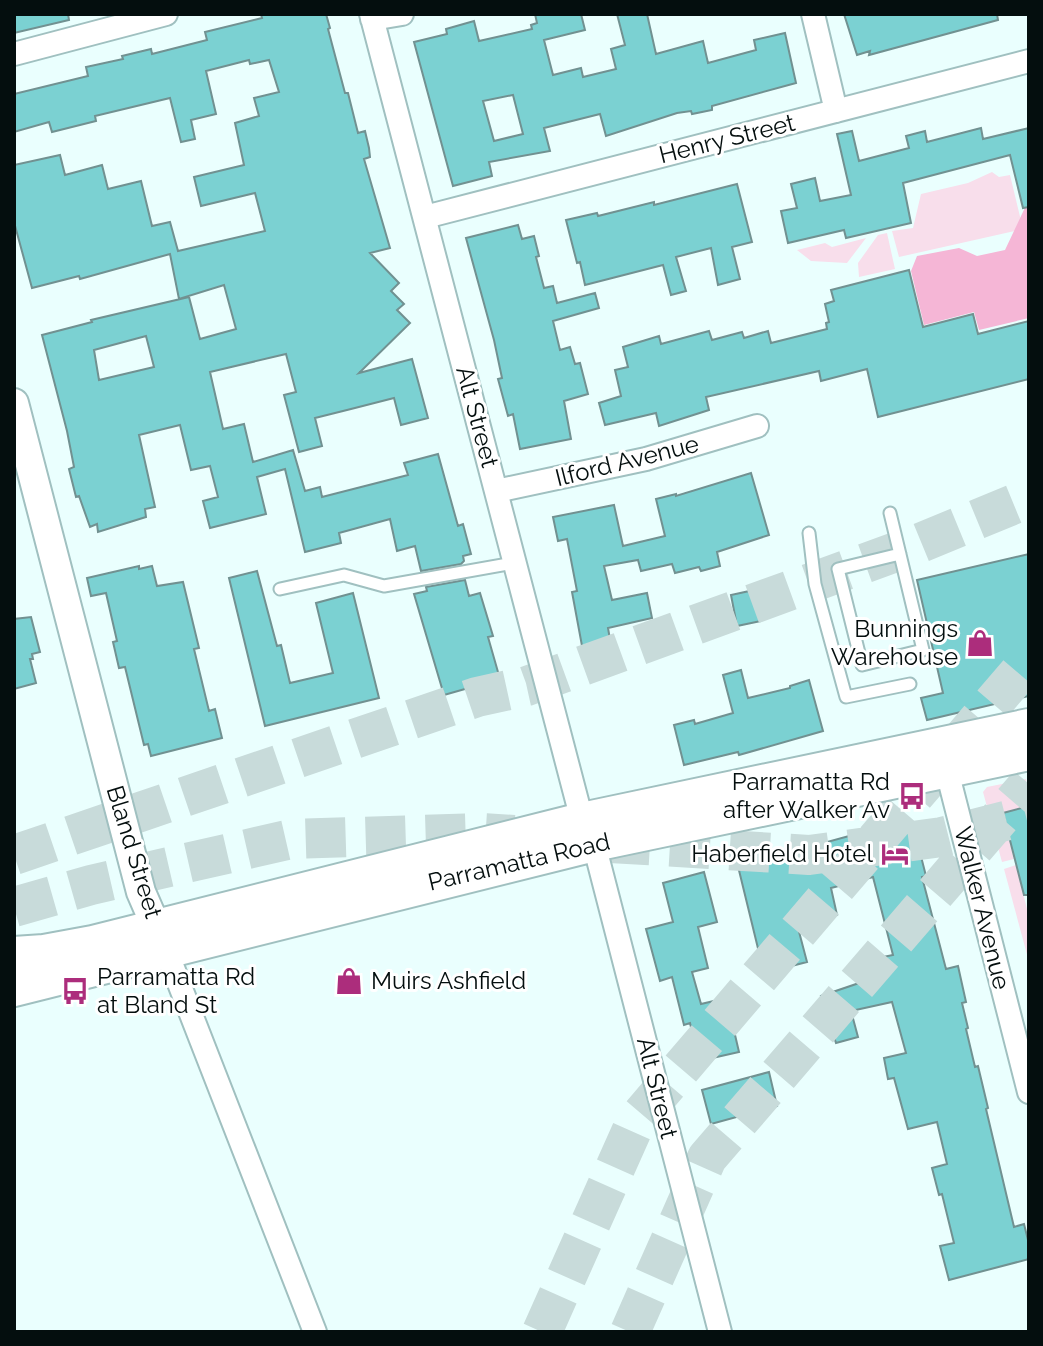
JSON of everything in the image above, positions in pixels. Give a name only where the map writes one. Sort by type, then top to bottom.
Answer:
[{"type":"main road","name":"Parramatta Road","points":[[14,989],[161,938],[1029,726]]},
{"type":"main road","name":"Parramatta Road","points":[[588,832],[947,771],[1029,753]]},
{"type":"main road","name":"Parramatta Road","points":[[14,954],[161,938]]},
{"type":"street","points":[[14,54],[166,14]]},
{"type":"street","points":[[372,16],[402,14]]},
{"type":"street","points":[[813,14],[836,111]]},
{"type":"street","name":"Alt Street","points":[[372,16],[514,563],[720,1332]]},
{"type":"street","name":"Henry Street","points":[[425,217],[1029,61]]},
{"type":"street","name":"Bland Street","points":[[14,403],[141,892],[315,1332]]},
{"type":"street","name":"Ilford Avenue","points":[[496,491],[646,459],[757,426]]},
{"type":"street","name":"Walker Avenue","points":[[947,771],[1029,1092]]},
{"type":"lane","points":[[890,513],[900,554],[923,650],[862,665],[838,569],[900,554]]},
{"type":"lane","points":[[809,533],[815,584],[846,697],[910,684]]},
{"type":"lane","points":[[280,589],[344,575],[384,586],[514,563]]},
{"type":"shaded area","points":[[992,172],[999,177],[1010,175],[1023,229],[899,257],[892,231],[913,228],[921,194],[968,183]]},
{"type":"shaded area","points":[[1029,199],[1029,318],[979,330],[974,312],[924,325],[911,271],[917,256],[959,248],[977,256],[1005,250]]},
{"type":"shaded area","points":[[887,233],[895,269],[859,277],[858,263],[878,235]]},
{"type":"shaded area","points":[[866,238],[847,263],[811,261],[797,250],[825,243],[832,247]]},
{"type":"shaded area","points":[[1026,779],[1029,806],[1003,814],[1014,859],[1002,862],[983,792],[987,787]]},
{"type":"shaded area","points":[[1016,865],[1029,917],[1029,962],[1004,869]]},
{"type":"building","points":[[14,14],[68,14],[69,20],[14,33]]},
{"type":"building","points":[[261,14],[326,14],[358,133],[365,131],[370,157],[364,159],[390,248],[370,253],[399,283],[391,291],[404,304],[397,310],[410,323],[359,373],[412,359],[428,418],[401,425],[394,398],[315,418],[322,446],[299,452],[284,395],[296,392],[286,354],[210,372],[223,429],[244,424],[253,462],[293,450],[305,491],[320,487],[322,497],[408,475],[404,463],[438,454],[458,526],[463,524],[471,554],[463,556],[461,564],[421,571],[415,546],[397,551],[390,519],[339,533],[341,543],[305,552],[285,469],[257,477],[266,514],[210,528],[203,501],[218,497],[210,466],[191,470],[180,425],[139,435],[155,507],[145,509],[146,517],[98,532],[97,524],[90,527],[79,496],[76,497],[69,469],[74,467],[67,431],[42,335],[189,297],[200,339],[236,329],[224,285],[179,299],[170,254],[80,279],[79,276],[32,288],[14,222],[14,165],[60,155],[65,175],[102,165],[108,189],[141,181],[152,226],[170,222],[178,251],[265,231],[255,193],[201,206],[194,177],[244,165],[235,123],[259,116],[254,98],[279,92],[269,60],[250,64],[249,60],[206,71],[216,114],[191,120],[195,139],[181,142],[170,98],[95,116],[96,121],[52,132],[49,122],[14,132],[14,94],[88,76],[86,67],[123,59],[122,56],[151,49],[152,54],[207,40],[205,32],[262,18]],"holes":[[[146,336],[154,367],[99,380],[94,350]]]},
{"type":"building","points":[[535,14],[581,14],[585,30],[544,40],[553,75],[581,68],[583,77],[616,69],[611,49],[625,45],[617,14],[647,14],[656,54],[703,41],[708,63],[756,50],[754,40],[785,33],[796,83],[712,106],[712,110],[677,113],[606,136],[600,114],[544,128],[550,151],[489,162],[492,176],[453,186],[414,42],[447,34],[446,29],[474,21],[479,41],[532,29],[531,25],[537,23]],"holes":[[[513,95],[523,134],[494,141],[483,101]]]},
{"type":"building","points":[[844,14],[997,14],[998,20],[869,55],[870,51],[857,55]]},
{"type":"building","points":[[981,128],[983,139],[1029,128],[1029,207],[1023,208],[1010,155],[903,183],[911,223],[846,238],[844,230],[788,243],[781,211],[797,208],[791,184],[815,178],[820,201],[851,195],[837,134],[852,131],[859,161],[909,148],[906,136],[925,131],[927,142]]},
{"type":"building","points":[[737,184],[752,242],[732,247],[740,279],[718,285],[711,248],[676,257],[686,291],[671,295],[663,265],[585,285],[566,220],[597,213],[598,216],[654,202],[654,205]]},
{"type":"building","points":[[518,225],[522,239],[534,236],[544,288],[553,286],[557,303],[595,293],[599,308],[553,321],[560,350],[570,347],[575,364],[580,363],[588,394],[564,401],[571,439],[520,449],[513,414],[508,416],[498,379],[502,378],[494,340],[466,238]]},
{"type":"building","points":[[909,270],[923,327],[973,314],[978,334],[1029,321],[1029,379],[878,417],[867,369],[821,381],[819,371],[706,397],[709,410],[659,426],[656,413],[605,425],[599,403],[621,396],[615,370],[628,367],[623,347],[659,336],[661,344],[709,331],[712,340],[742,332],[744,338],[768,331],[771,343],[827,329],[826,323],[829,322],[825,304],[834,301],[831,290]]},
{"type":"building","points":[[751,473],[769,535],[717,552],[720,566],[701,571],[699,567],[675,573],[672,564],[641,571],[638,560],[604,566],[612,600],[647,593],[652,618],[608,628],[613,657],[585,662],[572,592],[577,591],[567,539],[558,541],[553,517],[614,505],[623,546],[665,536],[656,499]]},
{"type":"building","name":"Bunnings Warehouse","points":[[1029,554],[1029,696],[927,720],[921,698],[943,693],[917,580]]},
{"type":"building","points":[[139,566],[139,569],[152,566],[157,586],[183,582],[199,648],[194,649],[209,711],[215,709],[222,738],[151,756],[148,744],[144,745],[125,667],[119,668],[113,642],[117,641],[106,593],[91,596],[87,578]]},
{"type":"building","points":[[257,571],[290,683],[333,673],[316,603],[353,593],[379,698],[265,726],[229,578]]},
{"type":"building","points":[[465,580],[469,596],[480,593],[493,636],[488,637],[500,679],[444,695],[414,594],[427,591],[426,587]]},
{"type":"building","points":[[754,590],[761,621],[737,626],[731,595]]},
{"type":"building","points":[[31,617],[40,652],[32,654],[33,659],[30,659],[36,683],[14,689],[14,619]]},
{"type":"building","points":[[741,670],[748,698],[809,680],[823,731],[739,755],[738,752],[684,765],[674,725],[694,720],[695,724],[733,713],[723,675]]},
{"type":"building","points":[[1029,806],[1029,895],[1024,895],[1003,813]]},
{"type":"building","points":[[913,825],[926,876],[922,877],[946,969],[958,966],[966,1002],[962,1003],[966,1029],[975,1067],[978,1066],[1014,1227],[1024,1224],[1029,1244],[1029,1259],[949,1280],[940,1246],[954,1243],[932,1168],[947,1164],[937,1122],[908,1129],[894,1078],[888,1079],[884,1058],[906,1053],[892,1002],[851,1011],[858,1037],[836,1043],[821,996],[862,982],[858,962],[893,955],[873,877],[831,888],[837,915],[797,924],[807,962],[764,973],[736,858],[849,836],[850,841]]},
{"type":"building","points":[[704,872],[717,922],[698,927],[708,968],[692,972],[701,1004],[718,1000],[724,1024],[732,1022],[739,1052],[699,1061],[690,1023],[684,1025],[672,977],[660,981],[646,929],[673,922],[663,883]]},
{"type":"building","points":[[769,1072],[777,1106],[711,1124],[702,1090]]},
{"type":"tunnel","points":[[14,855],[477,697],[527,686],[915,545],[1029,498]]},
{"type":"tunnel","points":[[542,1332],[636,1121],[1029,661]]},
{"type":"tunnel","points":[[630,1332],[707,1158],[1029,784]]},
{"type":"tunnel","points":[[610,843],[809,855],[942,837],[1029,815]]},
{"type":"tunnel","points":[[14,907],[91,885],[291,839],[483,833],[514,835]]},
{"type":"place","name":"Bunnings Warehouse","points":[[980,643]]},
{"type":"place","name":"Parramatta Rd after Walker Av","points":[[912,796]]},
{"type":"place","name":"Haberfield Hotel","points":[[895,854]]},
{"type":"place","name":"Muirs Ashfield","points":[[349,981]]},
{"type":"place","name":"Parramatta Rd at Bland St","points":[[75,991]]}]
